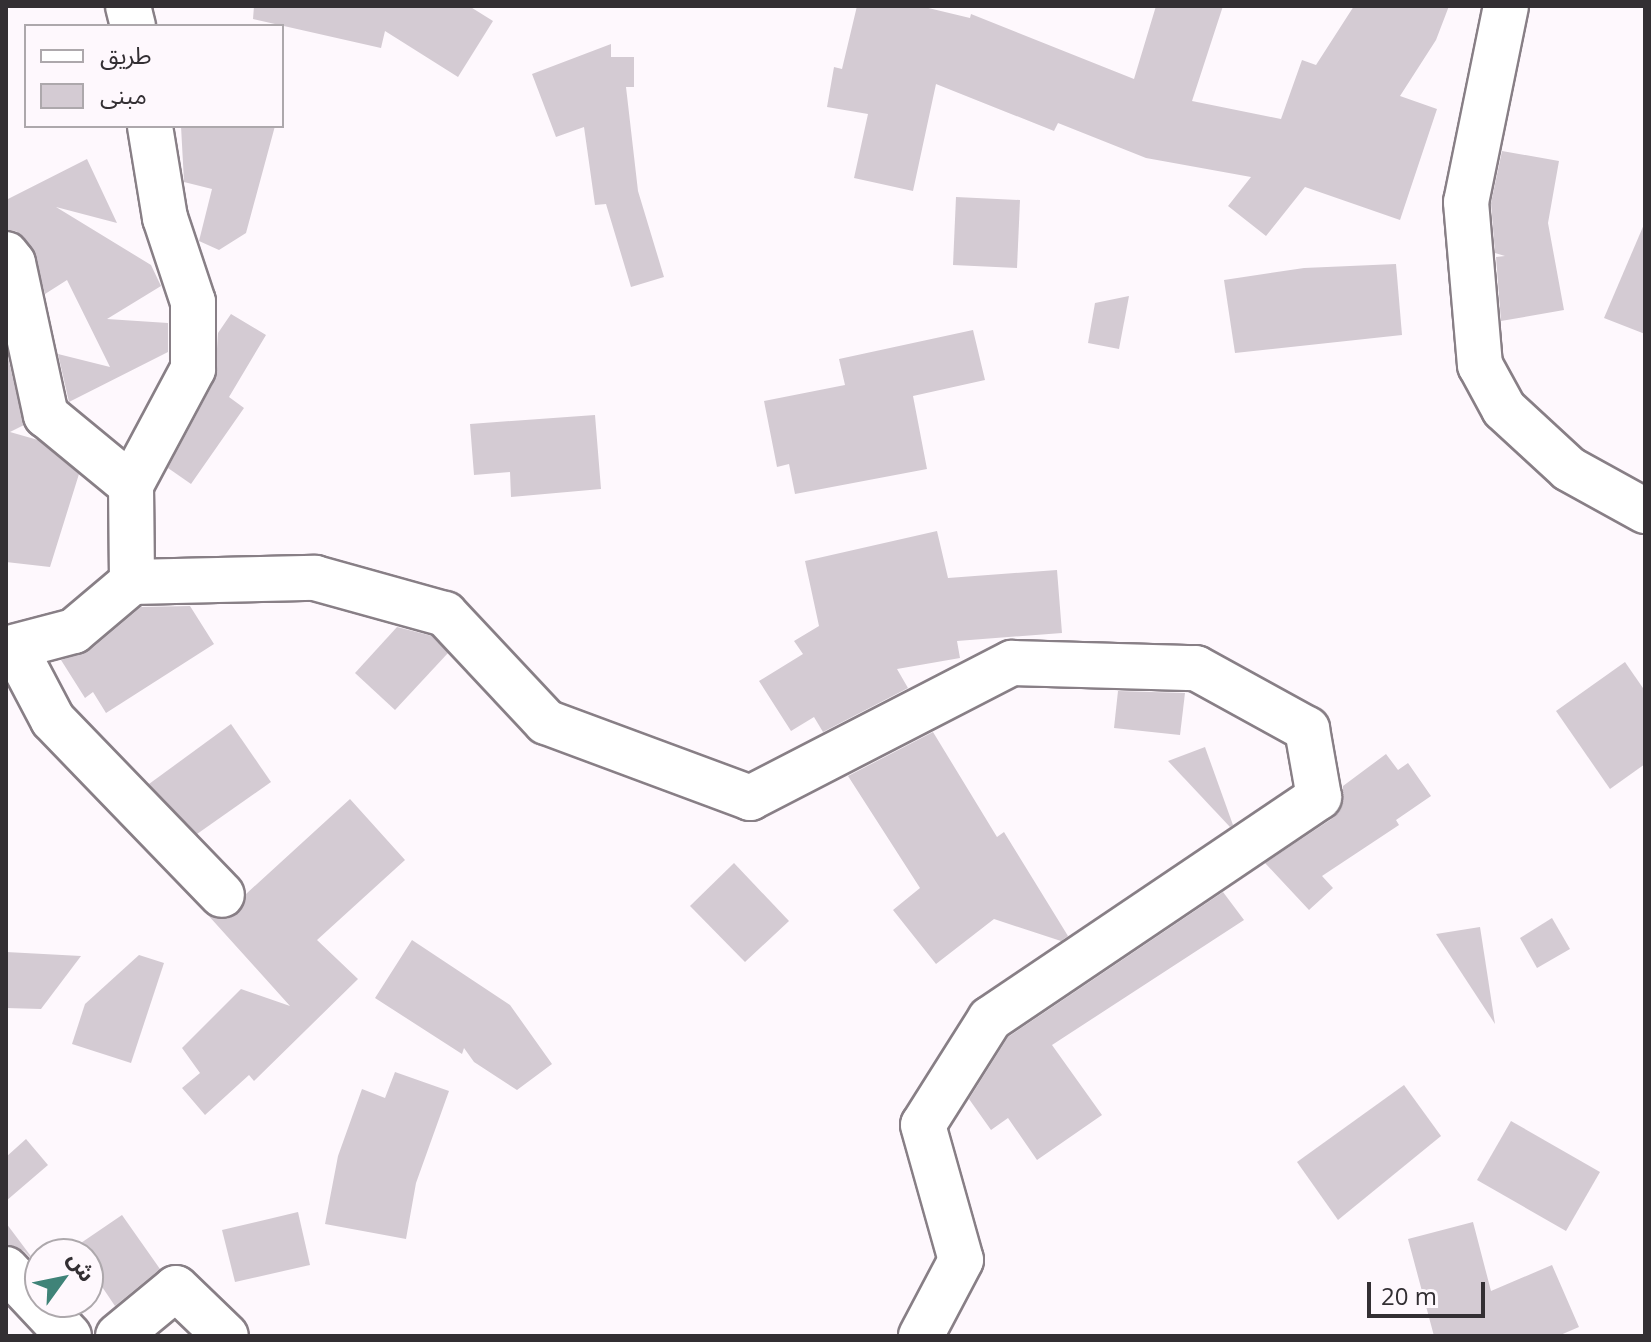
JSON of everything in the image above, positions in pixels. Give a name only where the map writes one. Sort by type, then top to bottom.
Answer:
[{"type":"street","points":[[1506,6],[1466,202],[1480,365],[1504,409],[1569,469],[1645,511]]},
{"type":"street","points":[[132,582],[131,485],[193,369],[193,302],[165,218],[150,128]]},
{"type":"street","points":[[6,254],[13,263],[46,415],[131,485]]},
{"type":"street","points":[[222,895],[53,720],[10,649],[74,631],[132,582],[315,578],[445,614],[546,722],[750,798],[1012,663],[1196,668],[1307,729],[1319,797],[990,1019],[923,1125],[961,1260],[921,1336]]},
{"type":"street","points":[[6,1269],[69,1336]]},
{"type":"street","points":[[118,1336],[176,1288],[226,1336]]},
{"type":"building","points":[[254,6],[469,6],[493,21],[458,77],[385,31],[381,48],[253,19]]},
{"type":"building","points":[[857,6],[920,6],[970,18],[971,14],[1134,79],[1156,6],[1223,6],[1192,101],[1281,119],[1302,60],[1316,65],[1354,6],[1449,6],[1436,40],[1400,96],[1437,109],[1400,220],[1305,187],[1266,236],[1228,206],[1251,177],[1146,158],[1058,123],[1054,131],[936,84],[913,191],[854,178],[868,114],[827,107],[834,67],[842,69]]},
{"type":"building","points":[[611,44],[611,57],[634,57],[634,87],[626,87],[638,191],[664,277],[631,287],[606,204],[595,205],[584,127],[556,137],[532,74]]},
{"type":"building","points":[[181,128],[274,128],[246,233],[219,250],[199,241],[212,189],[184,182]]},
{"type":"building","points":[[1502,151],[1559,161],[1548,223],[1564,310],[1501,321],[1496,257],[1505,256],[1495,253],[1491,203]]},
{"type":"building","points":[[87,159],[117,223],[56,207],[151,265],[161,286],[107,319],[168,323],[168,352],[69,402],[58,354],[110,367],[67,280],[45,294],[33,248],[16,231],[6,230],[6,200]]},
{"type":"building","points":[[956,197],[1020,200],[1017,268],[953,265]]},
{"type":"building","points":[[1645,222],[1645,334],[1604,318]]},
{"type":"building","points":[[1396,264],[1402,335],[1235,353],[1224,280],[1304,268]]},
{"type":"building","points":[[1129,296],[1119,349],[1088,343],[1095,303]]},
{"type":"building","points":[[231,314],[266,335],[229,397],[244,408],[191,484],[168,468],[215,380],[218,333]]},
{"type":"building","points":[[973,330],[985,380],[913,396],[927,469],[795,494],[789,464],[777,467],[764,401],[845,385],[839,359]]},
{"type":"building","points":[[6,349],[24,425],[10,432],[38,440],[79,474],[50,567],[6,562]]},
{"type":"building","points":[[595,415],[601,489],[511,497],[510,472],[474,475],[470,424]]},
{"type":"building","points":[[937,531],[948,578],[1057,570],[1062,633],[957,641],[960,658],[897,669],[908,688],[823,732],[814,717],[791,731],[759,681],[803,654],[794,641],[819,626],[805,561]]},
{"type":"building","points":[[190,606],[214,644],[106,713],[93,692],[85,698],[61,660],[90,650],[141,607]]},
{"type":"building","points":[[397,627],[432,636],[448,653],[395,710],[355,673]]},
{"type":"building","points":[[1625,662],[1645,691],[1645,764],[1610,789],[1556,711]]},
{"type":"building","points":[[1118,691],[1185,693],[1180,735],[1114,728]]},
{"type":"building","points":[[231,724],[271,782],[197,834],[149,784]]},
{"type":"building","points":[[933,732],[997,837],[1004,832],[1068,936],[1061,941],[994,919],[936,964],[893,910],[920,888],[848,776]]},
{"type":"building","points":[[1205,747],[1233,825],[1230,827],[1168,761]]},
{"type":"building","points":[[1386,754],[1398,770],[1408,763],[1431,796],[1396,820],[1399,825],[1322,876],[1333,888],[1309,910],[1265,863],[1333,818],[1342,806],[1343,786]]},
{"type":"building","points":[[350,799],[405,860],[317,940],[358,979],[254,1081],[249,1075],[205,1115],[182,1088],[200,1073],[182,1048],[241,989],[290,1006],[207,914],[227,919],[239,913],[246,894]]},
{"type":"building","points":[[734,863],[789,921],[745,962],[690,906]]},
{"type":"building","points":[[1223,892],[1244,920],[1052,1045],[1102,1115],[1037,1160],[1008,1118],[991,1130],[969,1099],[1008,1037]]},
{"type":"building","points":[[1552,918],[1570,949],[1537,968],[1520,938]]},
{"type":"building","points":[[1480,927],[1495,1024],[1436,934]]},
{"type":"building","points":[[412,940],[510,1005],[552,1064],[517,1090],[474,1062],[464,1048],[462,1054],[375,998]]},
{"type":"building","points":[[6,952],[81,956],[41,1009],[6,1008]]},
{"type":"building","points":[[139,955],[164,963],[131,1063],[72,1044],[85,1004]]},
{"type":"building","points":[[395,1072],[449,1091],[416,1183],[406,1239],[325,1224],[338,1156],[362,1089],[385,1098]]},
{"type":"building","points":[[1404,1085],[1441,1136],[1338,1220],[1297,1162]]},
{"type":"building","points":[[1511,1121],[1600,1172],[1566,1231],[1477,1180]]},
{"type":"building","points":[[26,1139],[48,1165],[6,1201],[6,1157]]},
{"type":"building","points":[[298,1212],[310,1265],[235,1282],[222,1230]]},
{"type":"building","points":[[122,1215],[160,1269],[115,1306],[104,1290],[104,1238],[88,1238]]},
{"type":"building","points":[[1473,1222],[1491,1291],[1552,1265],[1579,1327],[1558,1336],[1434,1336],[1408,1239]]},
{"type":"building","points":[[6,1223],[24,1251],[6,1245]]}]
